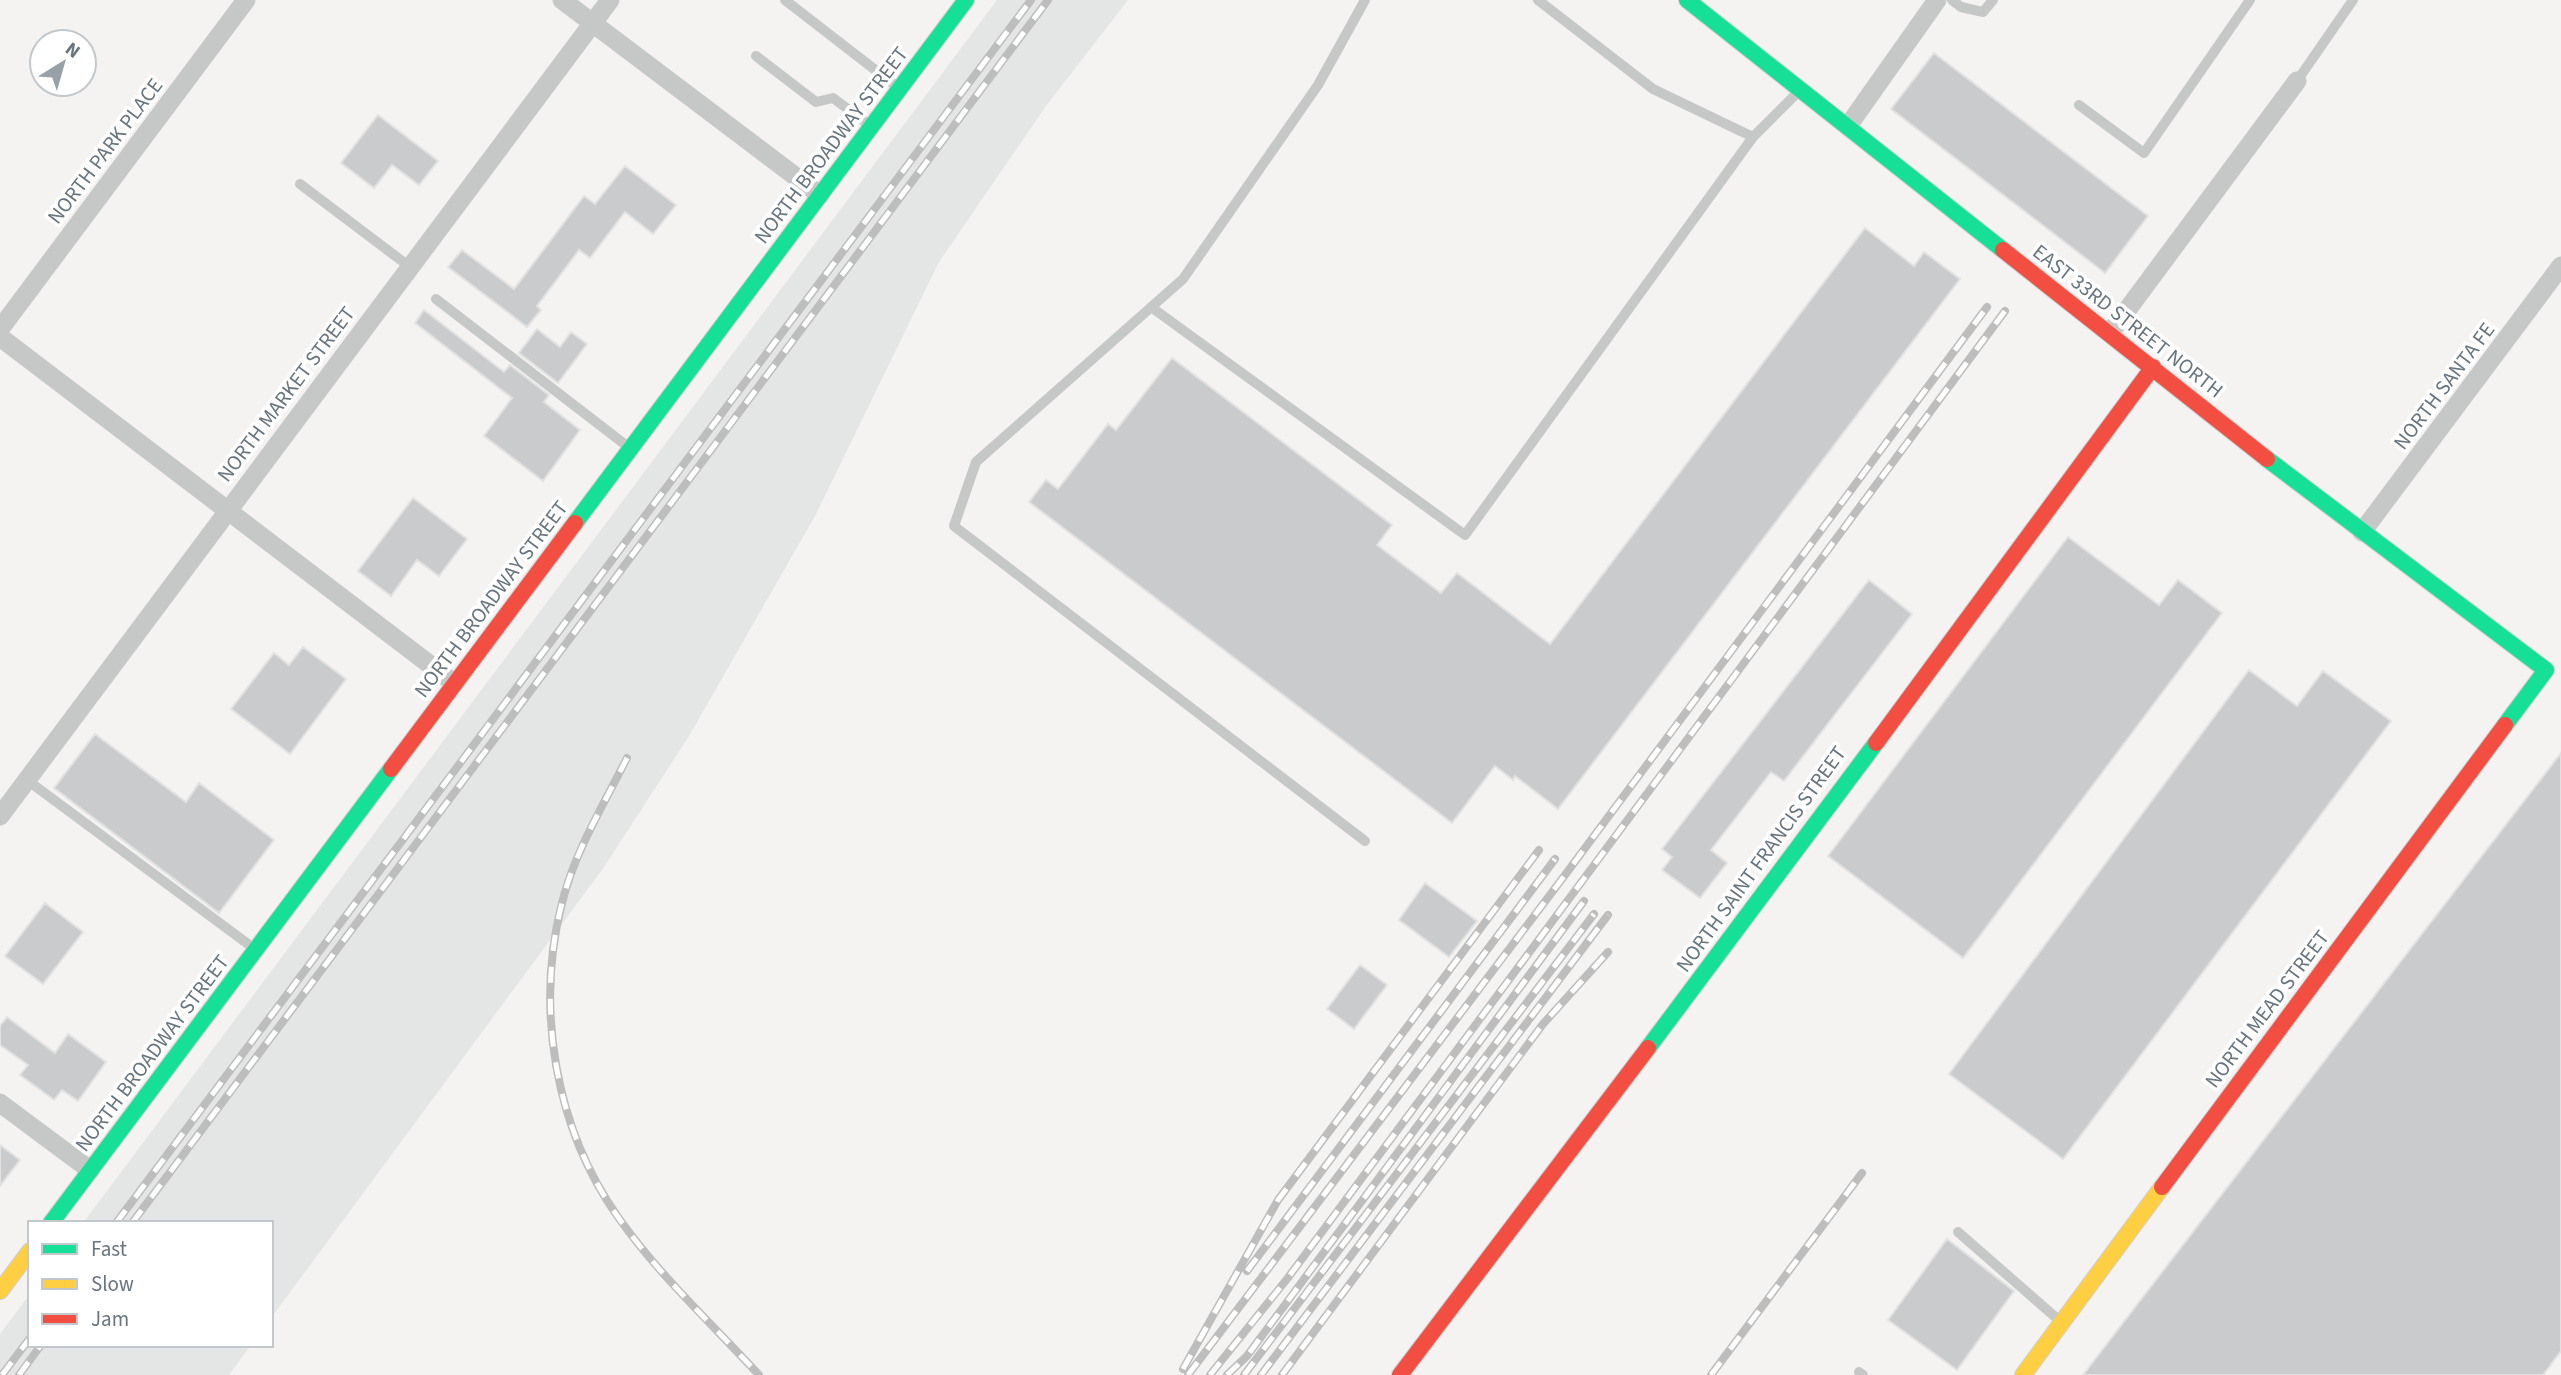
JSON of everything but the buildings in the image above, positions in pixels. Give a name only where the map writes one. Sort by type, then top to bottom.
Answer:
[{"type":"street","name":"NORTH PARK PLACE","points":[[0,329],[246,0]]},
{"type":"street","points":[[562,0],[820,195]]},
{"type":"street","name":"NORTH MARKET STREET","points":[[0,816],[610,0]]},
{"type":"street","name":"EAST 33RD STREET NORTH","points":[[1687,0],[2362,532],[2546,670]]},
{"type":"street","points":[[1848,127],[1937,0]]},
{"type":"street","name":"NORTH BROADWAY STREET","points":[[52,1221],[900,89],[960,2]]},
{"type":"street","points":[[2110,333],[2297,81]]},
{"type":"street","name":"NORTH SANTA FE","points":[[2362,532],[2561,266]]},
{"type":"street","points":[[0,337],[454,683]]},
{"type":"street","name":"NORTH SAINT FRANCIS STREET","points":[[1400,1375],[1725,947],[2153,367]]},
{"type":"street","name":"NORTH MEAD STREET","points":[[2023,1375],[2546,670]]},
{"type":"street","points":[[0,1103],[90,1170]]},
{"type":"street","points":[[0,1291],[28,1254]]},
{"type":"lane","points":[[785,0],[900,89]]},
{"type":"lane","points":[[1365,0],[1318,85],[1183,279],[976,461],[954,526],[1365,841]]},
{"type":"lane","points":[[1538,0],[1653,89],[1753,138]]},
{"type":"lane","points":[[1952,0],[1961,7],[1983,12],[1993,0]]},
{"type":"lane","points":[[2079,105],[2144,153],[2250,0]]},
{"type":"lane","points":[[2297,81],[2353,0]]},
{"type":"lane","points":[[755,56],[816,102],[834,98],[871,127]]},
{"type":"lane","points":[[1151,307],[1465,535],[1753,138],[1801,89]]},
{"type":"lane","points":[[300,184],[410,267]]},
{"type":"lane","points":[[436,299],[631,448]]},
{"type":"lane","points":[[27,780],[255,949]]},
{"type":"lane","points":[[1958,1232],[2061,1322]]},
{"type":"shaded area","points":[[997,0],[1128,0],[1046,106],[939,262],[815,516],[689,736],[604,867],[273,1315],[273,1221],[84,1221]]},
{"type":"shaded area","points":[[28,1297],[28,1347],[250,1347],[229,1375],[0,1375],[0,1334]]},
{"type":"railway","points":[[117,1221],[1031,0]]},
{"type":"railway","points":[[133,1221],[1048,0]]},
{"type":"railway","points":[[1188,1375],[1565,875],[1987,307]]},
{"type":"railway","points":[[1210,1375],[1287,1279],[2005,311]]},
{"type":"railway","points":[[627,758],[582,847],[562,903],[550,984],[556,1066],[565,1106],[579,1145],[596,1182],[618,1217],[668,1279],[759,1375]]},
{"type":"railway","points":[[1183,1369],[1278,1200],[1539,850]]},
{"type":"railway","points":[[1247,1271],[1555,859]]},
{"type":"railway","points":[[1227,1375],[1247,1356],[1584,901]]},
{"type":"railway","points":[[1244,1375],[1594,914]]},
{"type":"railway","points":[[1261,1375],[1608,915]]},
{"type":"railway","points":[[1282,1375],[1543,1024],[1608,952]]},
{"type":"railway","points":[[1711,1375],[1862,1173]]},
{"type":"railway","points":[[2,1375],[28,1341]]},
{"type":"railway","points":[[19,1375],[40,1347]]},
{"type":"traffic: fast","points":[[575,523],[966,0]]},
{"type":"traffic: fast","points":[[1687,0],[2003,250]]},
{"type":"traffic: fast","points":[[2267,459],[2546,670],[2505,725]]},
{"type":"traffic: fast","points":[[1648,1048],[1876,743]]},
{"type":"traffic: fast","points":[[52,1221],[391,769]]},
{"type":"traffic: slow","points":[[2023,1375],[2162,1187]]},
{"type":"traffic: slow","points":[[0,1291],[28,1254]]},
{"type":"traffic: jam","points":[[2003,250],[2267,459]]},
{"type":"traffic: jam","points":[[1876,743],[2153,367]]},
{"type":"traffic: jam","points":[[391,769],[575,523]]},
{"type":"traffic: jam","points":[[2162,1187],[2505,725]]},
{"type":"traffic: jam","points":[[1400,1375],[1648,1048]]}]
